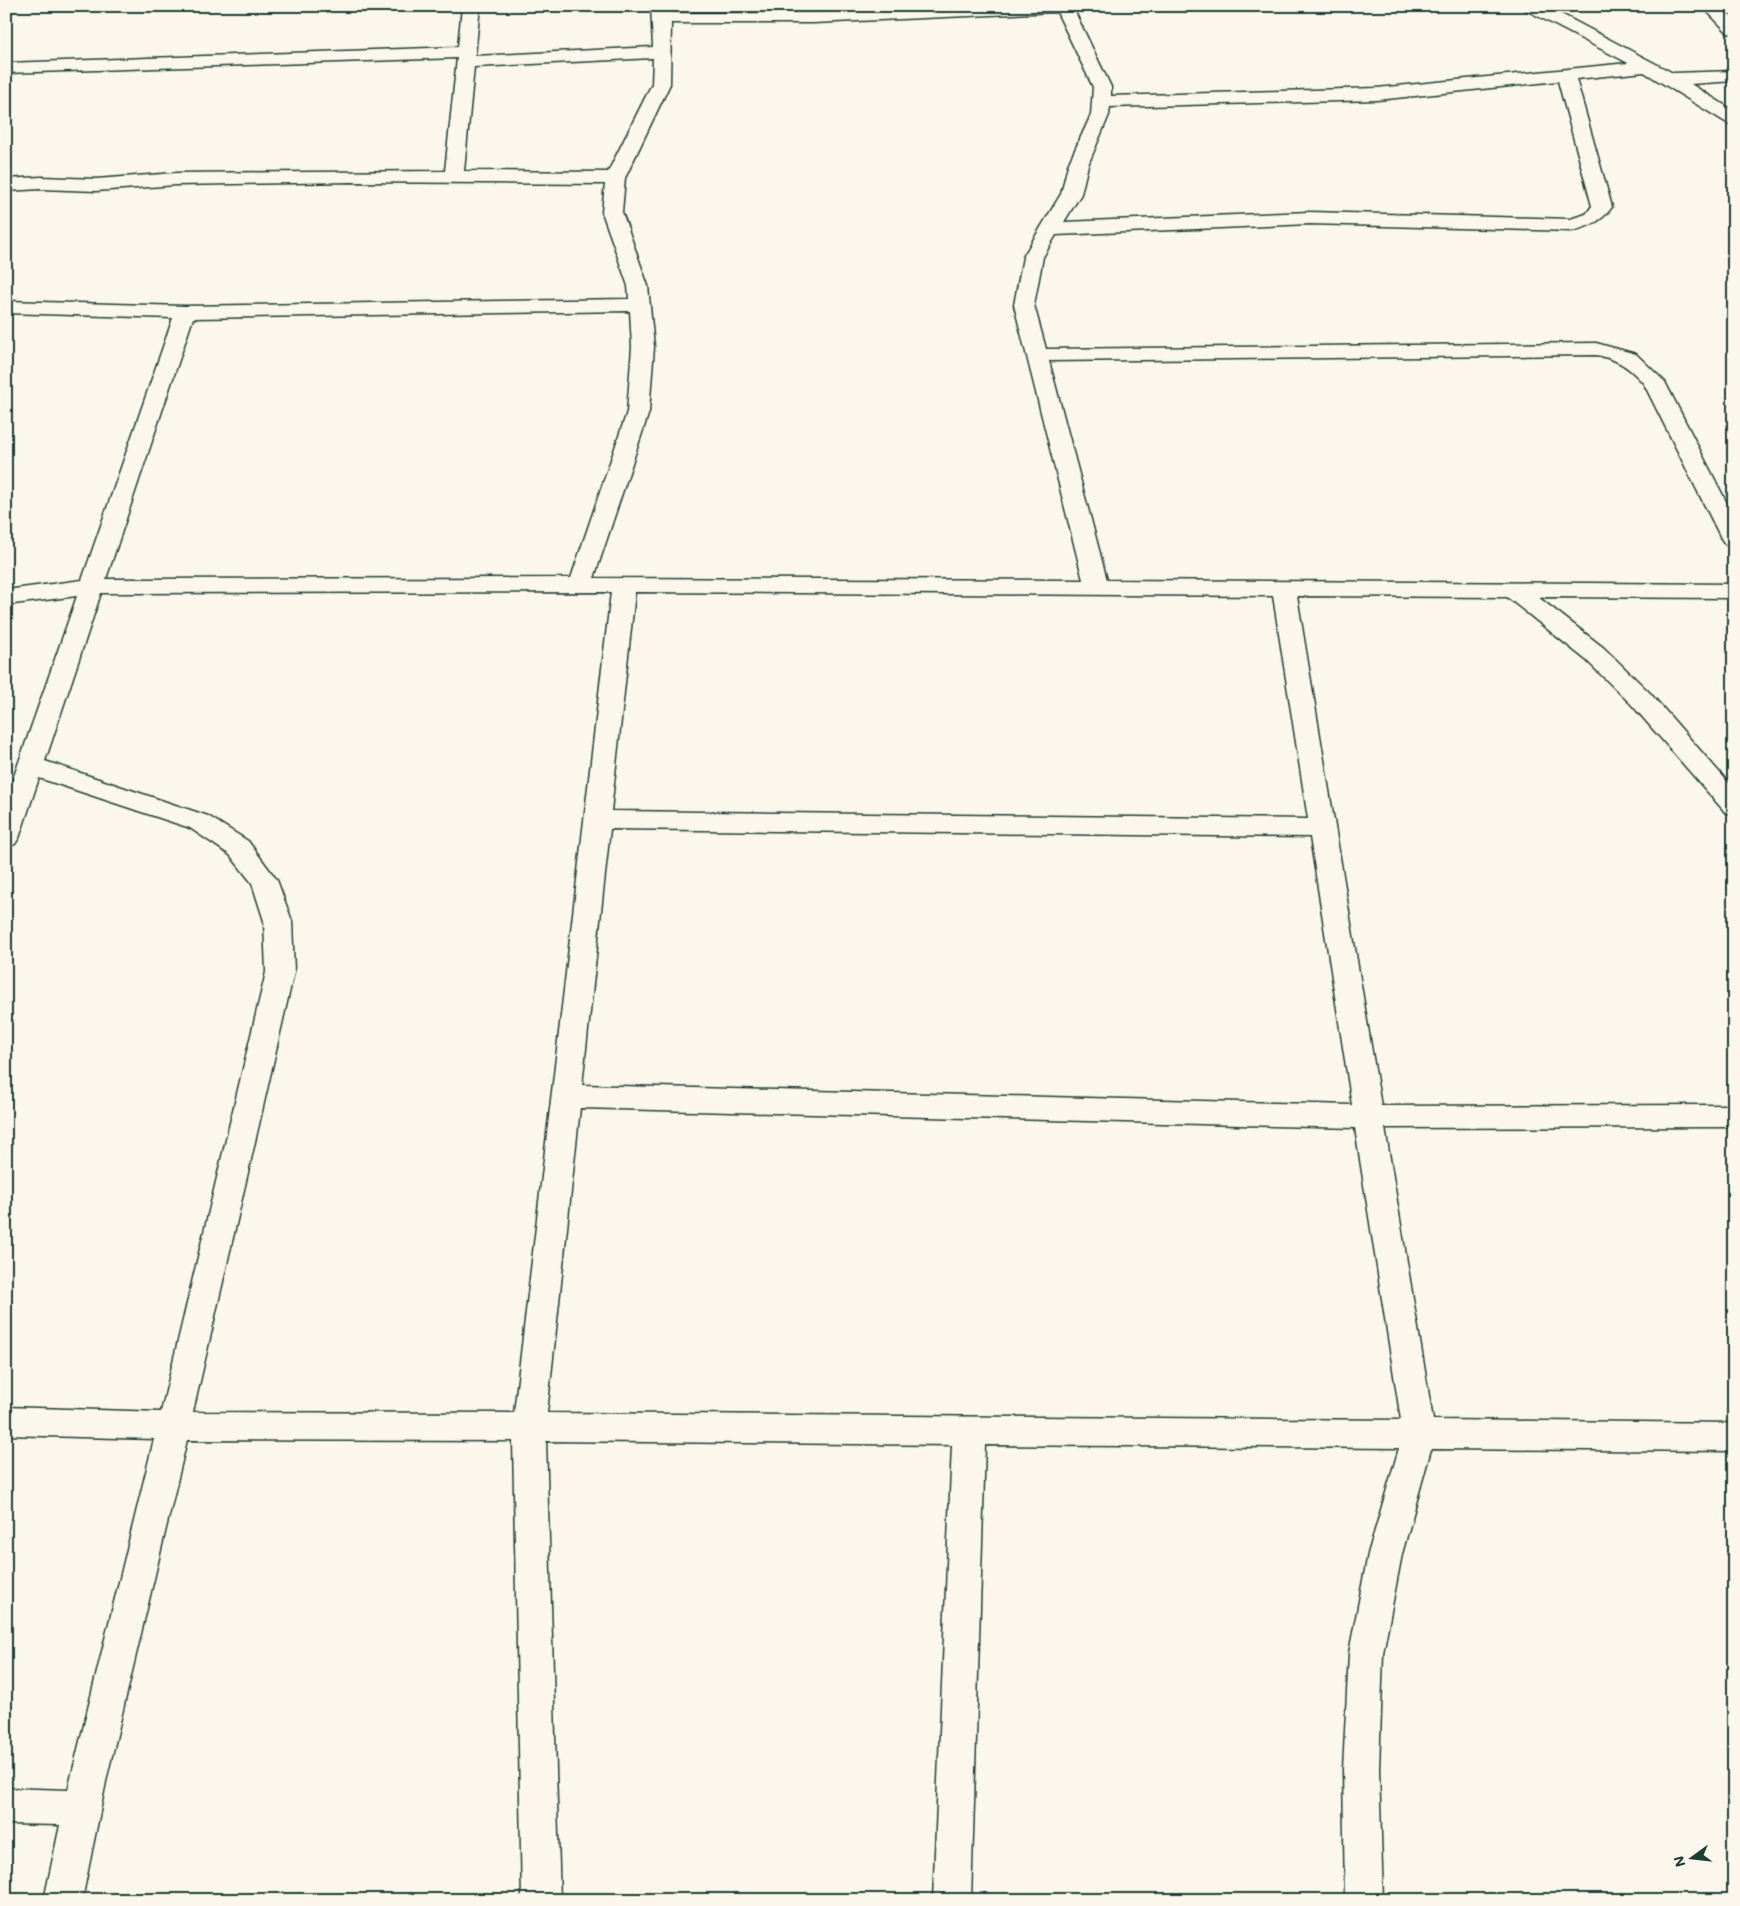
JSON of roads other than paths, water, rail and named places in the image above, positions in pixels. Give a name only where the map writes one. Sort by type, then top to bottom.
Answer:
[{"type":"street","points":[[454,176],[471,6]]},
{"type":"street","points":[[1532,6],[1647,66],[1734,120]]},
{"type":"street","points":[[1711,6],[1734,29]]},
{"type":"street","points":[[580,585],[638,412],[643,347],[638,286],[612,212],[615,178],[661,84],[661,12],[813,18],[885,10],[1063,7],[1102,88],[1100,115],[1078,165],[1071,194],[1033,257],[1024,305],[1098,588]]},
{"type":"street","points":[[6,68],[662,52]]},
{"type":"street","points":[[1101,102],[1377,94],[1647,66]]},
{"type":"street","points":[[1050,229],[1310,218],[1572,225],[1593,218],[1602,207],[1566,74]]},
{"type":"street","points":[[1670,79],[1734,76]]},
{"type":"street","points":[[6,185],[41,183],[96,185],[176,179],[454,176],[615,178]]},
{"type":"street","points":[[6,308],[185,312],[640,306]]},
{"type":"street","points":[[6,838],[185,312]]},
{"type":"street","points":[[1037,355],[1596,349],[1621,353],[1636,361],[1654,382],[1734,540]]},
{"type":"street","points":[[541,1900],[529,1427],[624,585]]},
{"type":"street","points":[[6,598],[93,586],[624,585],[1734,591]]},
{"type":"street","points":[[1284,589],[1419,1434],[1384,1554],[1366,1653],[1361,1769],[1364,1900]]},
{"type":"street","points":[[1513,590],[1595,654],[1634,692],[1679,740],[1734,806]]},
{"type":"street","points":[[31,766],[198,822],[239,848],[264,880],[278,921],[280,972],[82,1808],[63,1900]]},
{"type":"street","points":[[598,820],[1322,828]]},
{"type":"street","points":[[566,1096],[1368,1117],[1734,1116]]},
{"type":"street","points":[[6,1421],[174,1426],[529,1427],[1734,1437]]},
{"type":"street","points":[[952,1900],[969,1431]]},
{"type":"street","points":[[6,1806],[82,1808]]}]
